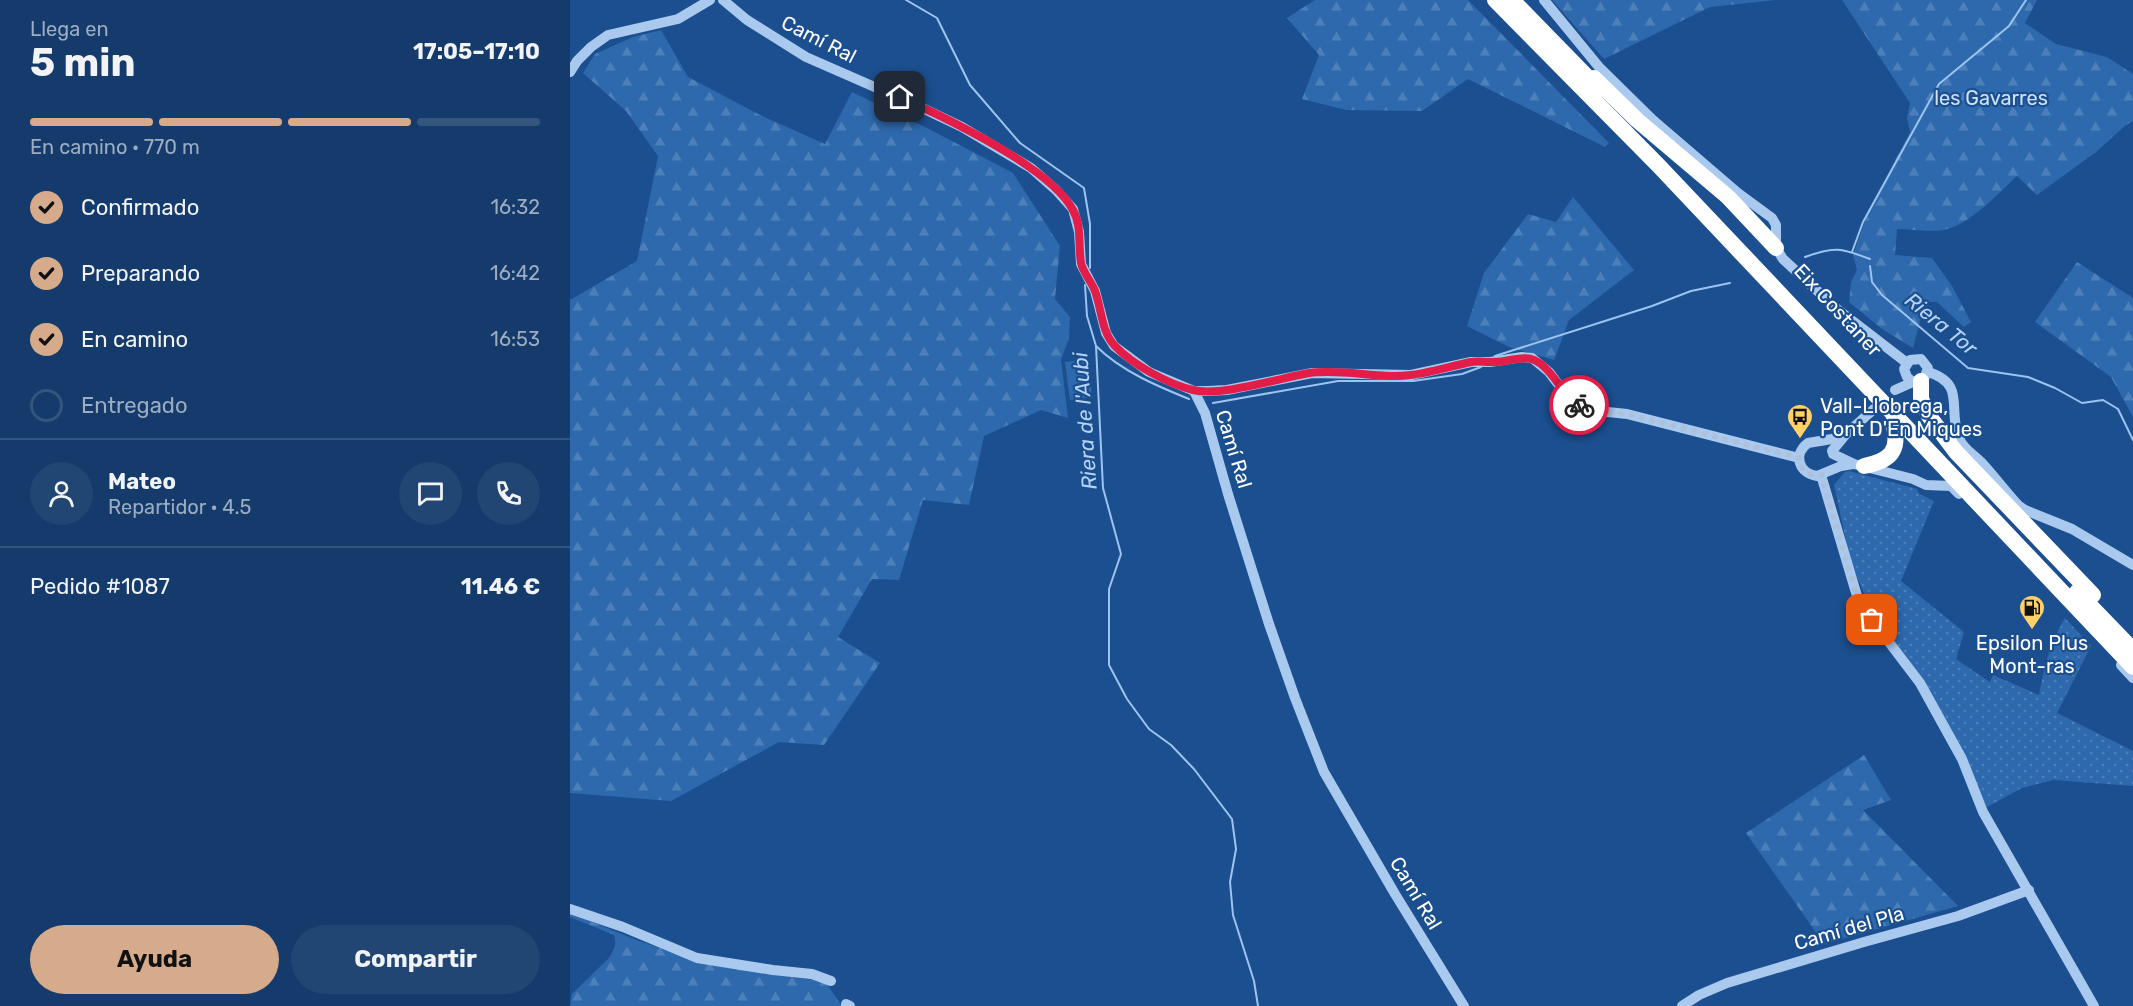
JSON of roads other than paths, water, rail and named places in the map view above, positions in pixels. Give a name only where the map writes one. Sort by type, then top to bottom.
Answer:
[{"type":"highway","points":[[1495,0],[1658,165],[2133,667]]},
{"type":"highway","name":"Eix Costaner","points":[[1512,0],[1668,160],[1979,491],[2133,650]]},
{"type":"highway","points":[[1572,61],[1586,69],[1637,120],[1769,229],[1776,248]]},
{"type":"highway","points":[[1814,329],[1851,376],[1951,486]]},
{"type":"highway","points":[[1915,374],[1921,399],[1929,416],[1956,453],[2133,637]]},
{"type":"highway","points":[[1859,465],[1880,462],[1891,454],[1896,441],[1893,423]]},
{"type":"street","points":[[570,72],[591,47],[608,35],[678,19],[710,0]]},
{"type":"street","name":"Camí Ral","points":[[723,0],[747,20],[806,57],[918,105],[962,127],[1031,168],[1073,209],[1079,232],[1081,264],[1095,291],[1106,333],[1114,346],[1149,372],[1194,391],[1205,413],[1228,494],[1273,634],[1321,764],[1395,894],[1464,1006]]},
{"type":"street","points":[[1544,0],[1613,81],[1684,147],[1772,218],[1769,229]]},
{"type":"street","points":[[1776,248],[1784,259],[1826,300],[1915,374],[1940,376],[1948,381],[1953,391],[1959,437],[1966,450],[1980,462],[2018,505],[2072,528],[2133,565]]},
{"type":"street","points":[[1194,391],[1227,390],[1312,373],[1412,375],[1471,362],[1532,358],[1549,372],[1567,396],[1588,410],[1627,414],[1799,458]]},
{"type":"street","points":[[1825,472],[1833,463],[1833,453],[1846,434],[1874,409]]},
{"type":"street","points":[[1846,434],[1804,445],[1799,458],[1804,471],[1812,476],[1859,465]]},
{"type":"street","points":[[1820,441],[1827,444],[1833,453],[1859,465],[1913,479],[1926,485],[1951,486],[2133,678]]},
{"type":"street","points":[[1825,472],[1857,596],[1863,608],[1920,683],[1938,720],[1962,759],[1983,812],[2094,1006]]},
{"type":"street","name":"Camí del Pla","points":[[1682,1006],[1699,995],[1727,983],[1959,916],[2029,890]]},
{"type":"street","points":[[570,909],[623,927],[698,958],[812,974],[831,981]]},
{"type":"waterway","name":"Riera de l'Aubi","points":[[906,0],[937,18],[970,85],[1020,143],[1084,188],[1090,224],[1090,268]]},
{"type":"waterway","points":[[1852,252],[1863,222],[1939,84],[2009,26],[2026,0]]},
{"type":"waterway","name":"Riera Tor","points":[[1805,257],[1824,251],[1838,250],[1852,252],[1870,259]]},
{"type":"waterway","name":"Riera Tor","points":[[1870,266],[1872,282],[1882,295],[1968,368],[2028,377],[2055,388],[2082,403],[2103,400],[2118,409],[2133,440]]},
{"type":"waterway","name":"Riera Tor","points":[[1495,356],[1652,306],[1691,291],[1730,283]]},
{"type":"waterway","name":"Riera de l'Aubi","points":[[1085,285],[1087,316],[1096,346],[1103,488],[1121,554],[1109,589],[1109,665],[1127,699],[1149,729],[1171,745],[1194,769],[1232,819],[1236,849],[1230,882],[1233,915],[1254,981],[1258,1006]]},
{"type":"waterway","name":"Riera Tor","points":[[1096,346],[1128,370],[1189,399]]},
{"type":"waterway","name":"Riera Tor","points":[[1213,403],[1338,381],[1413,381],[1462,374],[1481,367]]},
{"type":"place","name":"Vall-Llobrega, Pont D'En Miques","points":[[1800,440]]},
{"type":"place","name":"Epsilon Plus Mont-ras","points":[[2032,631]]},
{"type":"park label","name":"les Gavarres","points":[[1991,98]]}]
